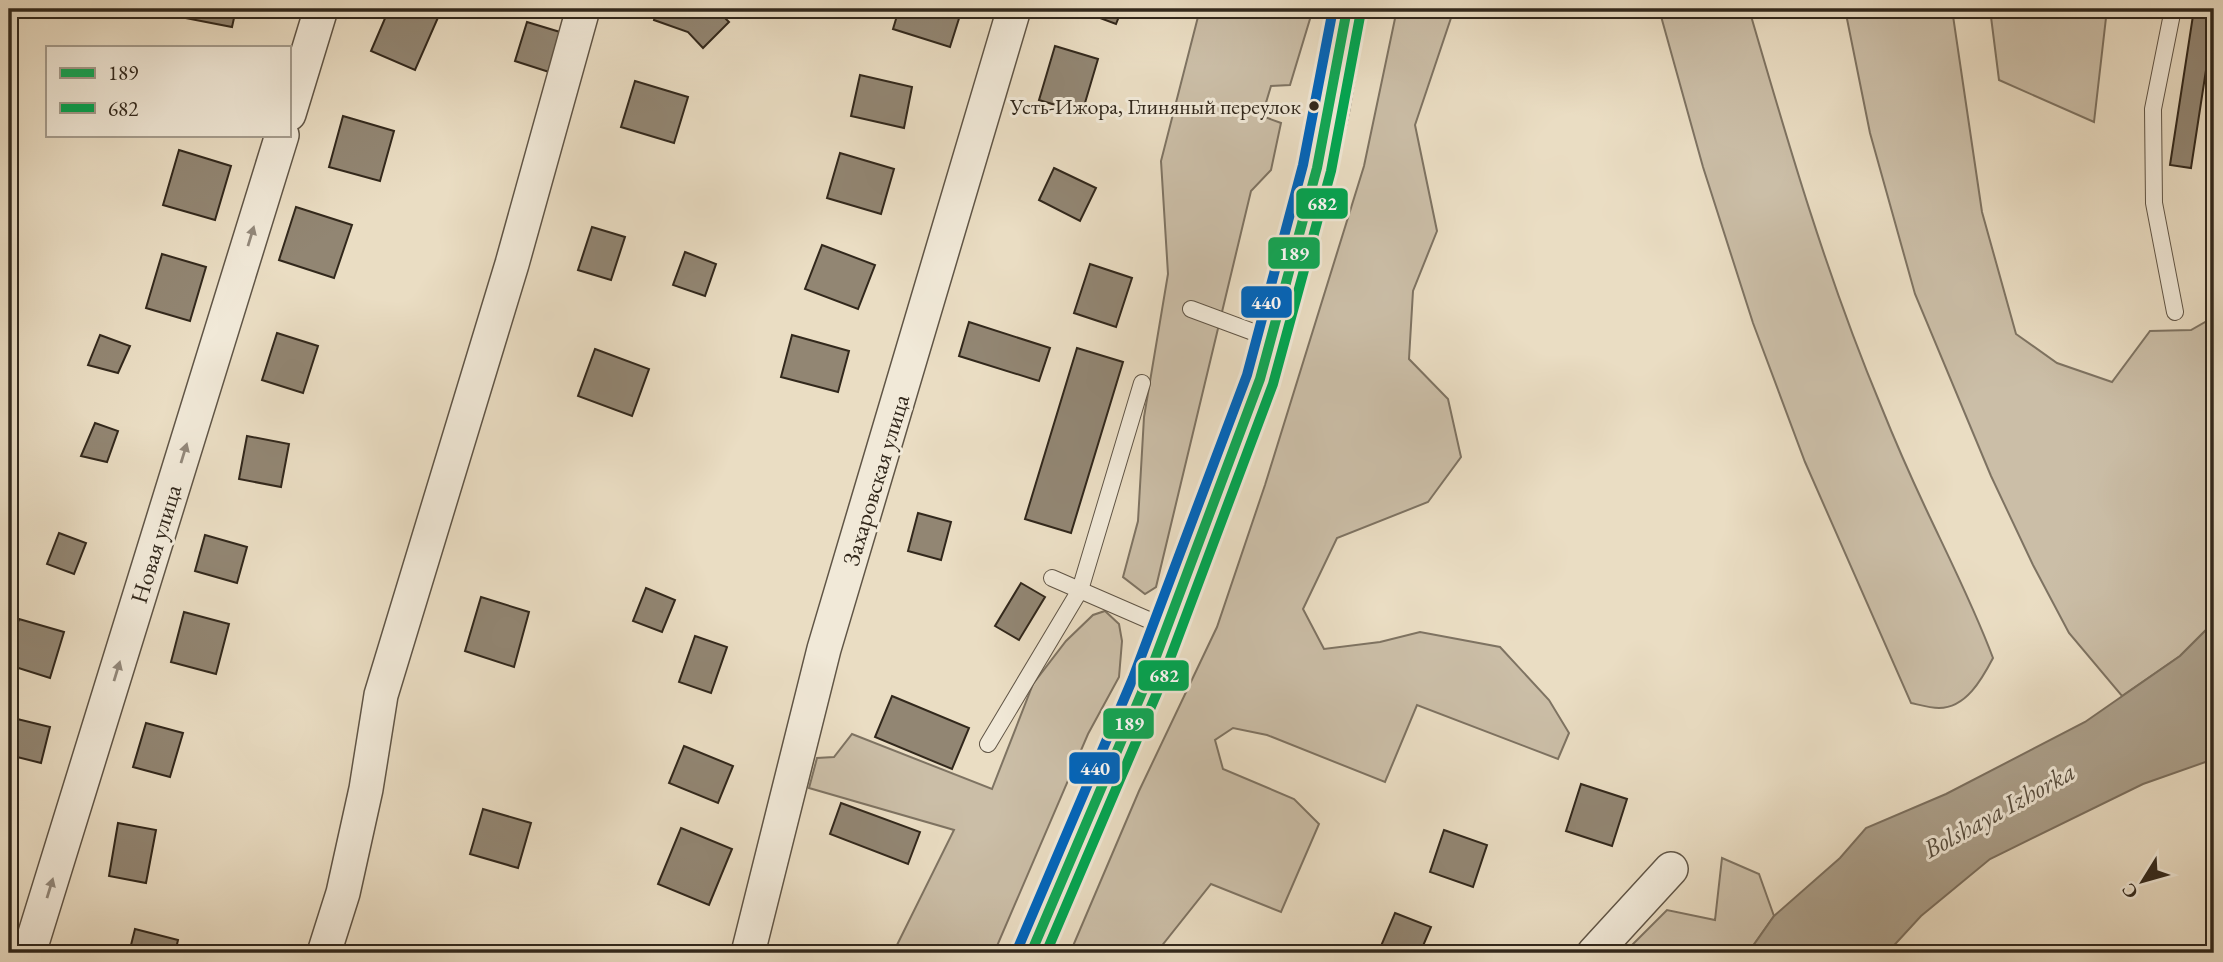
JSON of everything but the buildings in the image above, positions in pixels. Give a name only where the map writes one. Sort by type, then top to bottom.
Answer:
[{"type":"main road","points":[[1031,953],[1146,683],[1260,379],[1317,168],[1347,9]]},
{"type":"street","points":[[290,111],[321,9]]},
{"type":"street","points":[[324,953],[343,893],[366,789],[382,695],[512,264],[583,9]]},
{"type":"street","name":"Захаровская улица","points":[[747,953],[824,649],[1014,9]]},
{"type":"street","name":"Новая улица","points":[[30,953],[282,136]]},
{"type":"street","points":[[1594,953],[1671,869]]},
{"type":"lane","points":[[2173,9],[2153,109],[2154,203],[2175,312]]},
{"type":"lane","points":[[1191,309],[1272,338]]},
{"type":"lane","points":[[988,744],[1080,590],[1142,383]]},
{"type":"lane","points":[[1052,578],[1167,628]]},
{"type":"shaded area","points":[[1200,9],[1313,9],[1290,85],[1271,86],[1262,116],[1281,123],[1271,170],[1251,191],[1156,587],[1145,594],[1123,577],[1138,521],[1144,417],[1168,274],[1161,161]]},
{"type":"shaded area","points":[[1397,9],[1454,9],[1415,125],[1437,231],[1413,291],[1409,359],[1448,399],[1461,457],[1428,502],[1337,538],[1303,609],[1324,649],[1380,642],[1420,632],[1500,647],[1549,700],[1569,733],[1558,759],[1417,705],[1385,782],[1267,735],[1233,728],[1215,740],[1223,769],[1294,799],[1319,824],[1281,912],[1211,884],[1156,953],[1070,953],[1139,791],[1217,627],[1265,485],[1364,166]]},
{"type":"shaded area","points":[[1659,9],[1749,9],[1809,209],[1861,357],[1993,658],[1972,691],[1949,707],[1911,703],[1805,462],[1753,323],[1703,167]]},
{"type":"shaded area","points":[[1845,9],[1952,9],[1982,212],[2016,334],[2057,363],[2112,382],[2150,331],[2191,330],[2214,317],[2214,622],[2180,656],[2122,696],[2069,633],[2033,565],[1991,476],[1915,294],[1870,133]]},
{"type":"shaded area","points":[[1990,9],[2107,9],[2094,122],[1999,80]]},
{"type":"shaded area","points":[[1105,611],[1119,624],[1122,641],[1119,677],[1088,734],[994,953],[893,953],[954,830],[809,788],[817,758],[834,757],[852,734],[992,789],[1033,684],[1066,641],[1093,615]]},
{"type":"shaded area","points":[[1722,858],[1759,874],[1774,916],[1748,953],[1624,953],[1667,910],[1715,920]]},
{"type":"water","name":"Bolshaya Izhorka","points":[[2214,622],[2214,759],[2143,784],[1990,859],[1921,916],[1887,953],[1748,953],[1774,916],[1840,858],[1866,828],[1946,794],[2085,722],[2180,656]]},
{"type":"transit line","name":"440","points":[[1018,948],[1133,678],[1247,375],[1303,165],[1333,9]]},
{"type":"transit line","name":"189","points":[[1031,953],[1146,683],[1260,379],[1317,168],[1347,9]]},
{"type":"transit line","name":"682","points":[[1046,953],[1159,688],[1273,384],[1331,171],[1361,11]]},
{"type":"place","name":"Усть-Ижора, Глиняный переулок","points":[[1314,106]]}]
